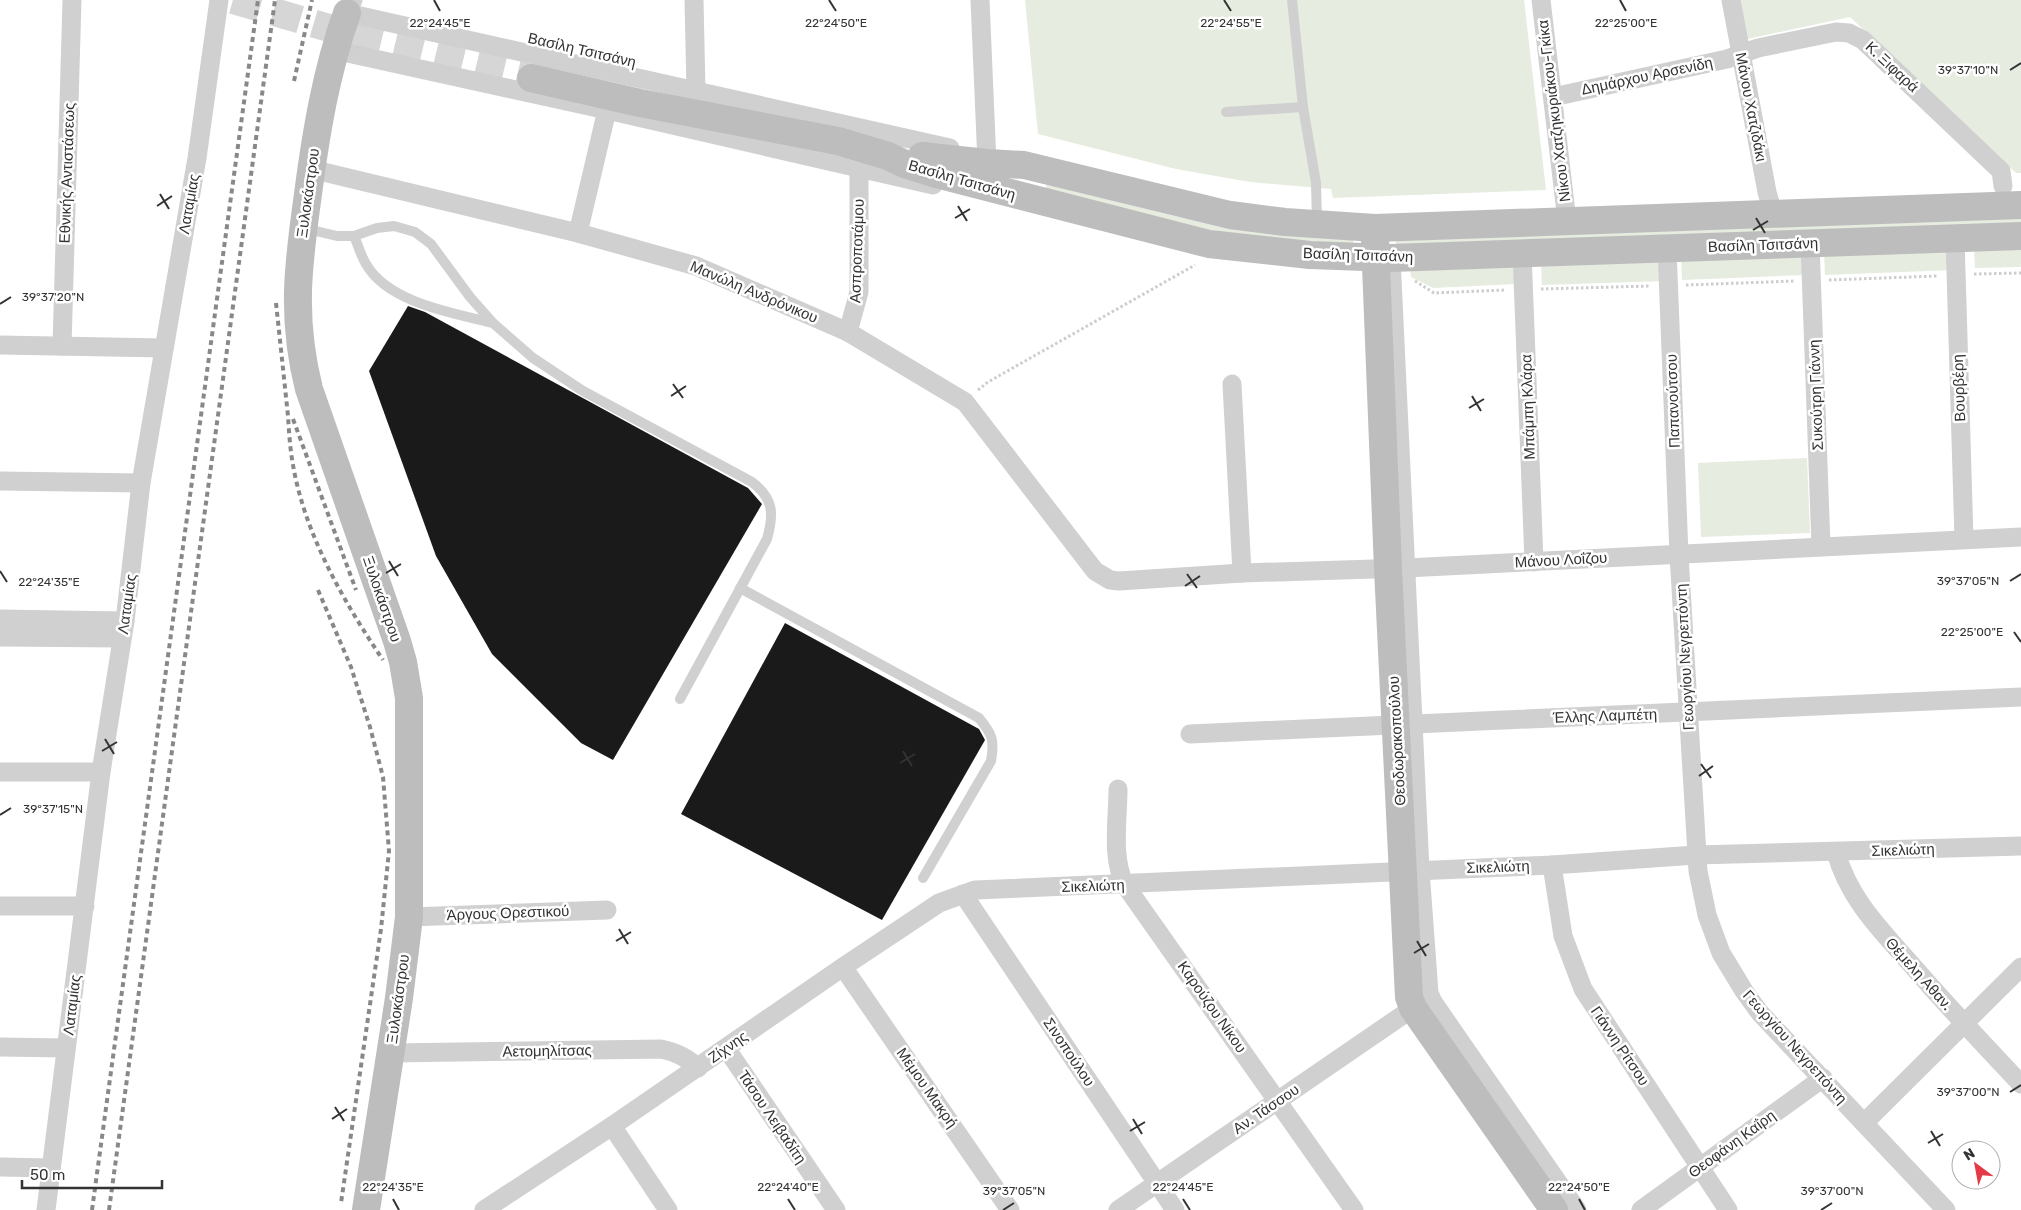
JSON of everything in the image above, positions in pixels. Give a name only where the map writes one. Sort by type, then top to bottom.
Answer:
[{"type":"street","name":"Εθνικής Αντιστάσεως","points":[[62,346],[72,0]]},
{"type":"street","name":"Λαταμίας","points":[[46,1210],[101,772],[124,630],[141,483],[197,158],[218,0]]},
{"type":"street","points":[[694,0],[696,91]]},
{"type":"street","points":[[334,50],[607,110],[946,188],[984,167],[980,0]]},
{"type":"street","name":"Νίκου Χατζηκυριάκου-Γκίκα","points":[[1541,0],[1567,221]]},
{"type":"street","name":"Μάνου Χατζιδάκι","points":[[1731,0],[1767,192],[1773,214]]},
{"type":"street","name":"Βασίλη Τσιτσάνη","points":[[350,7],[696,91],[947,148],[984,167],[1209,244],[1310,255],[1383,258],[2021,236]]},
{"type":"street","name":"Ξυλοκάστρου","points":[[350,7],[334,50],[311,169],[302,228],[297,310],[305,374],[313,403],[397,641],[406,676],[409,698],[409,917],[391,1053],[366,1210]]},
{"type":"street","name":"Κ. Ξιφαρά","points":[[1742,54],[1758,48],[1836,32],[1849,33],[1863,40],[2001,170],[2012,196]]},
{"type":"street","name":"Δημάρχου Αρσενίδη","points":[[1552,96],[1727,59],[1742,54]]},
{"type":"street","name":"Βασίλη Τσιτσάνη","points":[[531,78],[640,103],[838,142],[888,156],[907,165],[984,167],[1024,165],[1230,215],[1317,224],[1375,228],[1773,214],[2012,196]]},
{"type":"street","points":[[578,233],[607,110]]},
{"type":"street","name":"Μανώλη Ανδρόνικου","points":[[311,169],[578,233],[696,266],[848,332],[965,402],[1095,571],[1102,577]]},
{"type":"street","name":"Ασπροποτάμου","points":[[848,332],[858,292],[860,169]]},
{"type":"street","name":"Θεοδωρακοπούλου","points":[[1375,228],[1383,258],[1406,725],[1412,871],[1409,997],[1413,1008],[1554,1210]]},
{"type":"street","name":"Βουρβέρη","points":[[1955,238],[1964,539]]},
{"type":"street","name":"Συκούτρη Γιάννη","points":[[1810,243],[1821,546]]},
{"type":"street","name":"Παπανούτσου","points":[[1667,248],[1679,554]]},
{"type":"street","name":"Μπάμπη Κλάρα","points":[[1522,252],[1534,562]]},
{"type":"street","points":[[0,345],[164,348]]},
{"type":"street","points":[[1232,384],[1242,573]]},
{"type":"street","points":[[0,481],[141,483]]},
{"type":"street","name":"Μάνου Λοΐζου","points":[[1102,577],[1119,581],[1242,573],[1534,562],[2021,537]]},
{"type":"street","name":"Γεωργίου Νεγρεπόντη","points":[[1679,554],[1696,855],[1706,915],[1715,940],[1728,966],[1760,1013],[1946,1210]]},
{"type":"street","points":[[0,620],[124,630]]},
{"type":"street","points":[[0,637],[124,630]]},
{"type":"street","name":"Έλλης Λαμπέτη","points":[[1190,734],[2021,697]]},
{"type":"street","points":[[0,772],[101,772]]},
{"type":"street","name":"Καρούζου Νίκου","points":[[1118,789],[1117,860],[1125,885],[1354,1210]]},
{"type":"street","name":"Σικελιώτη","points":[[969,892],[1552,865],[1696,855],[2021,846]]},
{"type":"street","name":"Θέμελη Αθαν.","points":[[1836,852],[1847,882],[1861,906],[1963,1023],[2021,1084]]},
{"type":"street","name":"Γιάννη Ρίτσου","points":[[1552,865],[1563,936],[1582,988],[1728,1210]]},
{"type":"street","points":[[1412,871],[1427,984],[1431,998],[1577,1210]]},
{"type":"street","name":"Ζίχνης","points":[[484,1210],[506,1204],[612,1126],[939,903],[969,892]]},
{"type":"street","name":"Σινοπούλου","points":[[969,892],[1175,1210]]},
{"type":"street","points":[[0,906],[85,906]]},
{"type":"street","name":"Άργους Ορεστικού","points":[[409,917],[607,910]]},
{"type":"street","name":"Μέμου Μακρή","points":[[843,967],[1010,1210]]},
{"type":"street","points":[[1864,1123],[2021,967]]},
{"type":"street","name":"Αν. Τάσσου","points":[[1118,1210],[1413,1008]]},
{"type":"street","points":[[0,1047],[66,1048]]},
{"type":"street","name":"Τάσου Λειβαδίτη","points":[[726,1048],[836,1210]]},
{"type":"street","name":"Αετομηλίτσας","points":[[391,1053],[661,1049],[689,1058],[698,1068]]},
{"type":"street","name":"Θεοφάνη Καΐρη","points":[[1641,1210],[1823,1078]]},
{"type":"street","points":[[612,1126],[668,1210]]},
{"type":"street","points":[[0,1167],[51,1168]]},
{"type":"lane","points":[[1292,0],[1303,107],[1316,184],[1317,224]]},
{"type":"lane","points":[[1226,112],[1303,107]]},
{"type":"lane","points":[[302,228],[337,236],[354,236],[377,228],[394,226],[415,232],[431,244],[470,297],[494,323],[533,358],[583,391],[752,482],[764,492],[771,507],[771,523],[767,539],[680,699]]},
{"type":"lane","points":[[354,236],[366,265],[381,282],[404,296],[426,304],[494,323]]},
{"type":"lane","points":[[740,588],[979,718],[989,730],[994,744],[991,761],[923,878]]},
{"type":"path","points":[[965,402],[988,382],[1197,264]]},
{"type":"shaded area","points":[[1025,0],[1524,0],[1546,190],[1333,198],[1331,189],[1250,182],[1176,169],[1038,134]]},
{"type":"shaded area","points":[[1740,0],[2021,0],[2021,173],[2016,173],[1850,17],[1747,39]]},
{"type":"shaded area","points":[[1047,184],[1179,217],[1277,234],[1353,237],[1353,245],[1278,243],[1179,224],[1045,191]]},
{"type":"shaded area","points":[[2021,215],[2021,225],[1396,245],[1396,241],[1478,238],[1507,234]]},
{"type":"shaded area","points":[[2021,245],[2021,267],[1975,268],[1974,247]]},
{"type":"shaded area","points":[[1953,248],[1954,270],[1825,275],[1824,251]]},
{"type":"shaded area","points":[[1804,254],[1805,275],[1682,280],[1681,258]]},
{"type":"shaded area","points":[[1665,259],[1665,281],[1542,285],[1541,264]]},
{"type":"shaded area","points":[[1515,263],[1515,284],[1433,288],[1411,277],[1410,267]]},
{"type":"shaded area","points":[[1807,458],[1810,533],[1701,537],[1698,463]]},
{"type":"building","points":[[408,306],[425,312],[748,488],[762,504],[613,760],[581,743],[492,654],[436,556],[369,371]]},
{"type":"building","points":[[785,623],[979,729],[985,740],[882,920],[681,814]]},
{"type":"tunnel","points":[[233,0],[360,37],[531,78]]},
{"type":"railway","points":[[92,1210],[258,0]]},
{"type":"railway","points":[[109,1210],[275,0]]},
{"type":"railway","points":[[294,81],[312,0]]},
{"type":"railway","points":[[276,303],[291,453],[299,491],[316,542],[328,567],[354,615],[383,660]]},
{"type":"railway","points":[[293,419],[356,590]]},
{"type":"railway","points":[[318,590],[351,667],[370,727],[383,777],[389,851],[381,929],[341,1203]]}]
